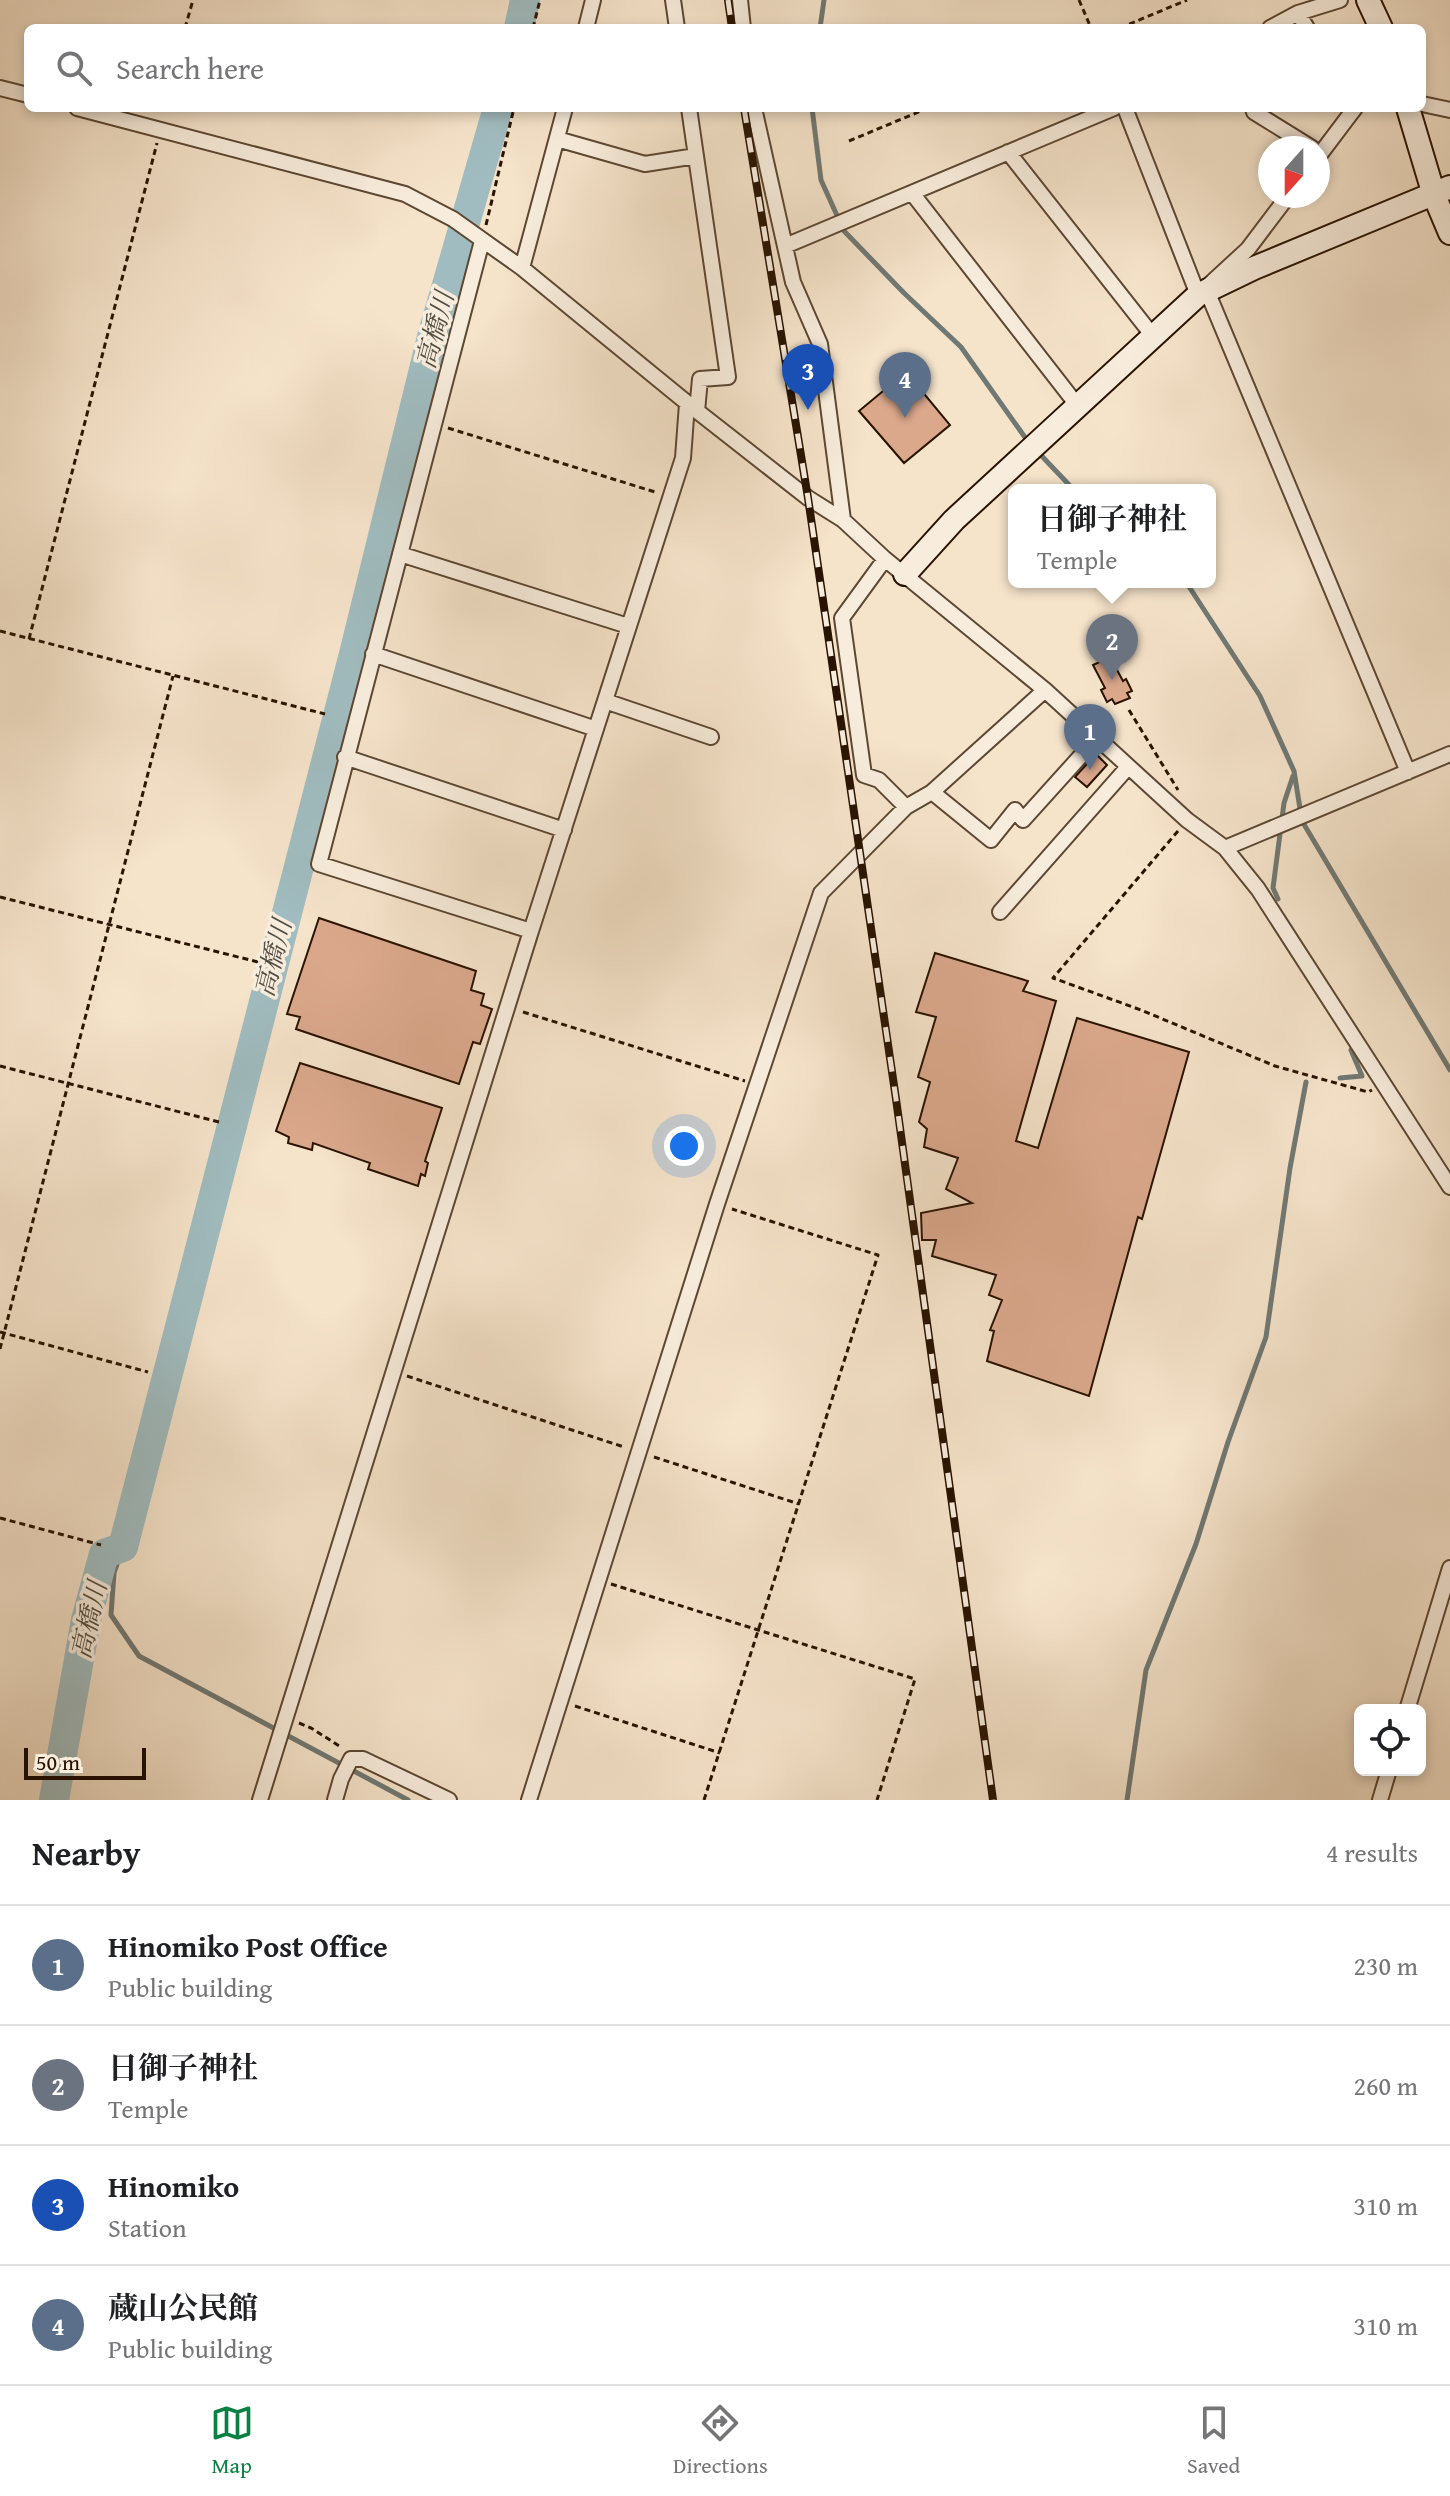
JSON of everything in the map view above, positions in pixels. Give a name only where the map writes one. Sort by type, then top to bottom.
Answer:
[{"type":"street","points":[[587,24],[593,0]]},
{"type":"street","points":[[673,0],[676,24]]},
{"type":"street","points":[[740,0],[743,24]]},
{"type":"street","points":[[1277,24],[1298,13],[1340,0]]},
{"type":"street","points":[[1367,0],[1379,24]]},
{"type":"street","points":[[1298,13],[1305,24]]},
{"type":"street","points":[[0,88],[24,94]]},
{"type":"street","points":[[1426,105],[1450,110]]},
{"type":"street","points":[[92,112],[405,194],[453,219],[522,268],[808,498],[843,520],[885,559],[1045,690],[1187,820],[1225,848],[1258,889],[1450,1187]]},
{"type":"street","points":[[522,268],[564,112]]},
{"type":"street","points":[[260,1800],[531,931],[683,458],[700,379],[728,377],[690,112]]},
{"type":"street","points":[[755,112],[793,282],[820,344],[843,520]]},
{"type":"street","points":[[785,246],[1104,112]]},
{"type":"street","points":[[1127,112],[1408,772]]},
{"type":"street","points":[[1254,112],[1291,136]]},
{"type":"street","points":[[1330,138],[1352,112]]},
{"type":"street","points":[[1410,112],[1442,191],[1450,233]]},
{"type":"street","points":[[557,139],[645,164],[696,156]]},
{"type":"street","points":[[1008,152],[1153,336]]},
{"type":"street","points":[[1202,293],[1254,268],[1442,191]]},
{"type":"street","points":[[912,193],[1077,405]]},
{"type":"street","points":[[905,574],[954,520],[1248,249],[1279,208]]},
{"type":"street","points":[[478,239],[434,424],[319,864],[531,931]]},
{"type":"street","points":[[400,554],[628,626]]},
{"type":"street","points":[[885,559],[842,618],[864,775],[879,780],[906,807]]},
{"type":"street","points":[[373,654],[596,729]]},
{"type":"street","points":[[529,1800],[641,1453],[717,1204],[821,893],[906,807],[932,792],[1045,690]]},
{"type":"street","points":[[605,701],[711,737]]},
{"type":"street","points":[[932,792],[991,840],[1015,810],[1023,820],[1097,738]]},
{"type":"street","points":[[1225,848],[1450,754]]},
{"type":"street","points":[[345,757],[564,830]]},
{"type":"street","points":[[1000,912],[1128,767]]},
{"type":"street","points":[[1409,1704],[1450,1568]]},
{"type":"street","points":[[335,1800],[350,1760],[363,1759],[449,1800]]},
{"type":"street","points":[[1380,1800],[1387,1776]]},
{"type":"path","points":[[186,24],[193,0]]},
{"type":"path","points":[[534,24],[540,0]]},
{"type":"path","points":[[1079,0],[1089,24]]},
{"type":"path","points":[[1130,24],[1187,0]]},
{"type":"path","points":[[478,239],[513,112]]},
{"type":"path","points":[[849,141],[918,112]]},
{"type":"path","points":[[29,639],[160,130]]},
{"type":"path","points":[[434,424],[670,497]]},
{"type":"path","points":[[0,631],[325,714]]},
{"type":"path","points":[[0,1349],[173,676]]},
{"type":"path","points":[[1129,710],[1190,810],[1187,820],[1053,978],[1141,1010],[1275,1066],[1368,1092],[1383,1085]]},
{"type":"path","points":[[0,897],[262,963]]},
{"type":"path","points":[[508,1007],[756,1085]]},
{"type":"path","points":[[0,1066],[219,1122]]},
{"type":"path","points":[[704,1800],[878,1255],[717,1204]]},
{"type":"path","points":[[2,1333],[148,1372]]},
{"type":"path","points":[[394,1372],[799,1504]]},
{"type":"path","points":[[0,1518],[101,1545]]},
{"type":"path","points":[[600,1580],[915,1679],[877,1800]]},
{"type":"path","points":[[561,1701],[720,1753]]},
{"type":"path","points":[[284,1722],[311,1728],[337,1743],[350,1760]]},
{"type":"building","points":[[906,372],[950,425],[904,463],[859,411]]},
{"type":"building","points":[[1110,657],[1132,691],[1127,693],[1130,698],[1115,704],[1112,699],[1107,702],[1101,690],[1105,688],[1093,665]]},
{"type":"building","points":[[1096,754],[1107,765],[1087,787],[1075,777]]},
{"type":"building","points":[[319,918],[476,971],[471,990],[484,994],[481,1005],[492,1009],[480,1044],[473,1042],[459,1084],[296,1029],[300,1017],[287,1014]]},
{"type":"building","points":[[935,953],[1028,981],[1023,991],[1056,1001],[1016,1141],[1038,1148],[1077,1018],[1189,1052],[1142,1219],[1138,1217],[1089,1396],[987,1361],[994,1331],[990,1330],[1002,1300],[989,1295],[996,1275],[932,1256],[936,1240],[922,1240],[921,1213],[972,1203],[946,1189],[958,1158],[924,1147],[927,1129],[919,1122],[930,1082],[918,1077],[936,1017],[916,1012]]},
{"type":"building","points":[[300,1063],[442,1108],[425,1161],[428,1163],[425,1176],[421,1174],[418,1186],[368,1169],[370,1163],[313,1143],[312,1150],[288,1143],[289,1137],[276,1131]]},
{"type":"waterway","name":"高橋川","points":[[520,24],[525,0]]},
{"type":"waterway","points":[[821,24],[824,0]]},
{"type":"waterway","name":"高橋川","points":[[54,1800],[86,1620],[104,1554],[123,1547],[354,654],[432,337],[497,112]]},
{"type":"waterway","points":[[812,112],[821,180],[844,231],[961,347],[1029,443]]},
{"type":"waterway","points":[[1036,450],[1068,484]]},
{"type":"waterway","points":[[1190,588],[1260,696],[1294,771],[1302,821],[1450,1070]]},
{"type":"waterway","points":[[1278,899],[1273,888],[1284,803],[1293,776]]},
{"type":"waterway","points":[[1340,1078],[1362,1076],[1351,1050]]},
{"type":"waterway","points":[[1127,1800],[1146,1670],[1196,1544],[1266,1337],[1290,1168],[1306,1082]]},
{"type":"waterway","points":[[123,1547],[114,1573],[111,1615],[139,1656],[408,1800]]},
{"type":"railway","points":[[728,0],[731,24]]},
{"type":"railway","points":[[745,112],[808,498],[896,1099],[993,1800]]},
{"type":"place","name":"Hinomiko","points":[[808,410]]},
{"type":"place","name":"蔵山公民館","points":[[905,418]]},
{"type":"place","name":"日御子神社","points":[[1112,680]]},
{"type":"place","name":"Hinomiko Post Office","points":[[1090,770]]}]
